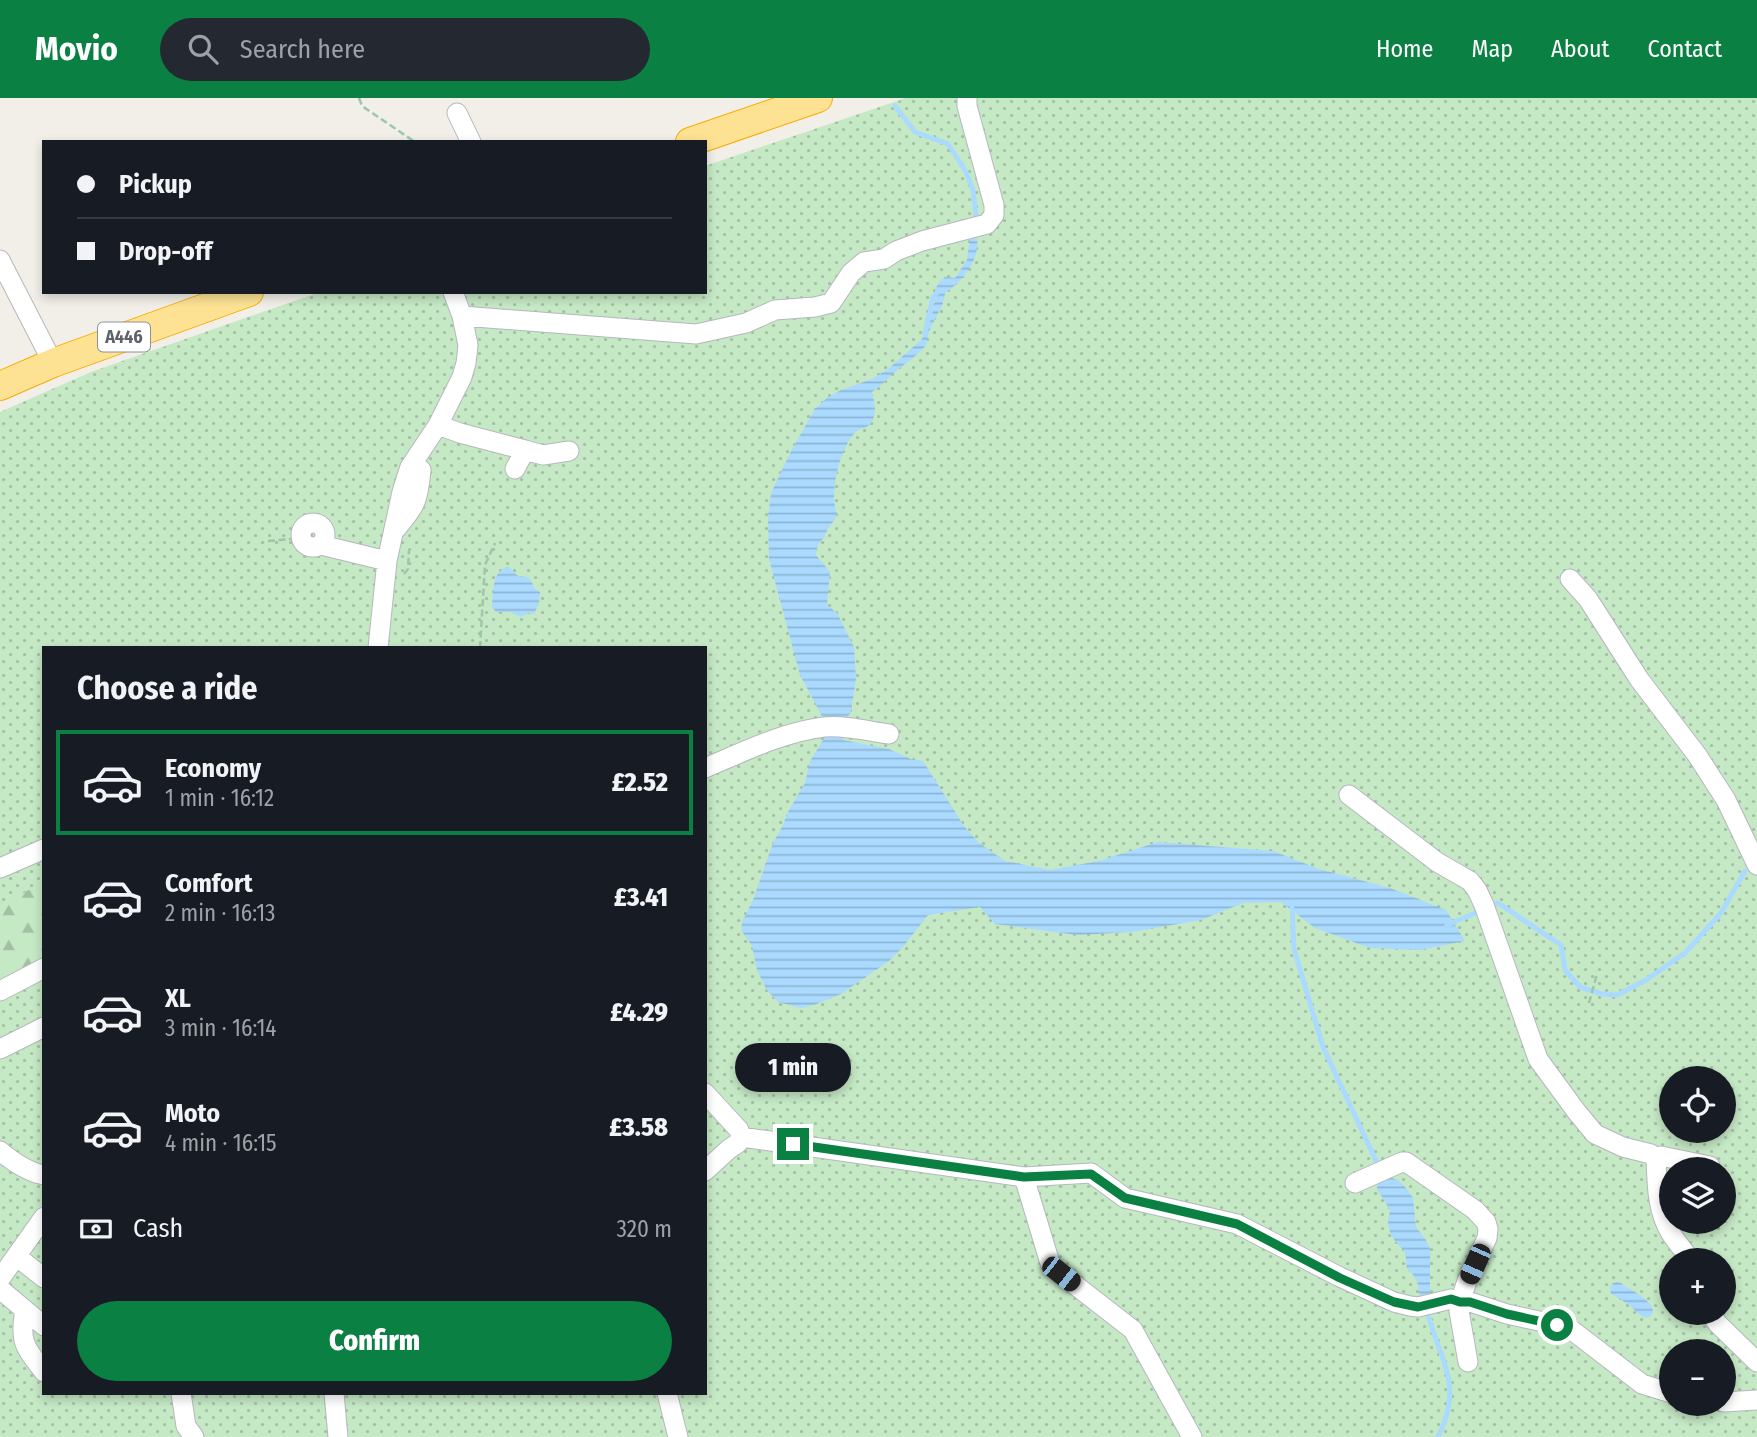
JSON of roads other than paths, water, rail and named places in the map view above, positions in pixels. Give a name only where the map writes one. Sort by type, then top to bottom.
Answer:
[{"type":"highway","points":[[696,140],[818,98]]},
{"type":"highway","name":"A446","points":[[0,386],[53,363],[243,294]]},
{"type":"lane","points":[[462,316],[696,334],[746,323],[775,310],[831,303],[851,273],[864,262],[884,259],[922,241],[978,226],[994,215],[994,205],[967,98]]},
{"type":"lane","points":[[457,113],[470,140]]},
{"type":"lane","points":[[0,260],[53,363]]},
{"type":"lane","points":[[378,646],[387,561],[402,492],[413,463],[438,425],[462,377],[466,363],[468,345],[454,294]]},
{"type":"lane","points":[[438,425],[543,455],[569,451]]},
{"type":"lane","points":[[515,469],[525,450]]},
{"type":"lane","points":[[302,538],[302,529],[305,526],[317,523],[326,532],[321,545],[387,561]]},
{"type":"lane","points":[[1570,579],[1588,599],[1639,679],[1697,755],[1726,800],[1757,865]]},
{"type":"lane","points":[[707,767],[778,739],[825,727],[889,734]]},
{"type":"lane","points":[[1349,795],[1437,862],[1470,881],[1478,890],[1538,1059],[1586,1125],[1595,1134],[1623,1147],[1661,1157]]},
{"type":"lane","points":[[0,867],[42,850]]},
{"type":"lane","points":[[0,991],[42,969]]},
{"type":"lane","points":[[0,1049],[42,1028]]},
{"type":"lane","points":[[707,1095],[739,1130],[741,1137],[738,1143],[707,1169]]},
{"type":"lane","points":[[741,1137],[1024,1177],[1091,1174],[1125,1198],[1237,1224],[1394,1302],[1418,1307],[1450,1301],[1470,1302],[1573,1331],[1642,1384],[1659,1389]]},
{"type":"lane","points":[[0,1151],[33,1173],[42,1175]]},
{"type":"lane","points":[[1656,1156],[1660,1207],[1664,1220],[1681,1248]]},
{"type":"lane","points":[[1355,1183],[1406,1162],[1475,1210],[1486,1222],[1487,1238],[1467,1280],[1450,1301]]},
{"type":"lane","points":[[1024,1177],[1050,1263],[1133,1331],[1192,1437]]},
{"type":"lane","points":[[0,1279],[42,1220]]},
{"type":"lane","points":[[16,1256],[42,1276]]},
{"type":"lane","points":[[0,1289],[42,1324]]},
{"type":"lane","points":[[1450,1301],[1459,1311],[1468,1362]]},
{"type":"lane","points":[[25,1310],[22,1329],[25,1347],[42,1369]]},
{"type":"lane","points":[[1719,1325],[1757,1362]]},
{"type":"lane","points":[[181,1395],[188,1433]]},
{"type":"lane","points":[[334,1395],[338,1437]]},
{"type":"lane","points":[[668,1395],[678,1437]]},
{"type":"lane","points":[[1736,1401],[1757,1400]]},
{"type":"water","points":[[977,238],[973,262],[964,276],[945,293],[927,344],[872,392],[875,409],[873,419],[868,426],[851,437],[846,446],[835,483],[837,515],[818,544],[816,555],[830,572],[827,605],[837,613],[854,647],[856,679],[843,740],[889,749],[911,759],[923,761],[964,826],[978,842],[1005,861],[1050,870],[1099,861],[1158,842],[1273,851],[1319,869],[1390,888],[1446,910],[1465,941],[1420,950],[1370,948],[1315,928],[1281,902],[1243,903],[1201,920],[1132,932],[1077,935],[995,924],[980,907],[928,915],[889,961],[841,994],[814,1005],[801,1008],[778,1002],[766,989],[757,970],[752,946],[741,930],[742,922],[753,900],[773,843],[805,783],[810,761],[825,737],[828,722],[823,718],[800,675],[769,559],[768,517],[771,493],[815,409],[841,390],[872,379],[888,369],[922,339],[931,318],[935,290],[939,282],[945,277],[955,278],[967,260],[970,239]]},
{"type":"water","points":[[508,567],[518,576],[529,577],[535,589],[540,592],[534,614],[520,617],[511,612],[496,612],[492,607],[496,577]]},
{"type":"water","points":[[1390,1177],[1399,1181],[1413,1198],[1416,1227],[1430,1248],[1430,1290],[1433,1296],[1419,1299],[1418,1286],[1407,1269],[1405,1252],[1390,1232],[1390,1210],[1377,1189],[1378,1178]]},
{"type":"water","points":[[1618,1282],[1651,1305],[1653,1310],[1650,1317],[1641,1315],[1611,1294],[1610,1288],[1613,1283]]},
{"type":"waterway","points":[[895,106],[915,132],[948,144],[965,170],[973,190],[977,223]]},
{"type":"waterway","points":[[925,334],[933,297],[939,291]]},
{"type":"waterway","points":[[1489,907],[1498,903],[1561,945],[1565,970],[1580,987],[1602,994],[1617,995],[1646,980],[1685,953],[1721,913],[1745,871]]},
{"type":"waterway","points":[[1292,906],[1294,949],[1323,1047],[1379,1167]]},
{"type":"waterway","points":[[1447,925],[1480,911]]},
{"type":"waterway","points":[[1427,1310],[1450,1387],[1446,1418],[1438,1437]]}]
